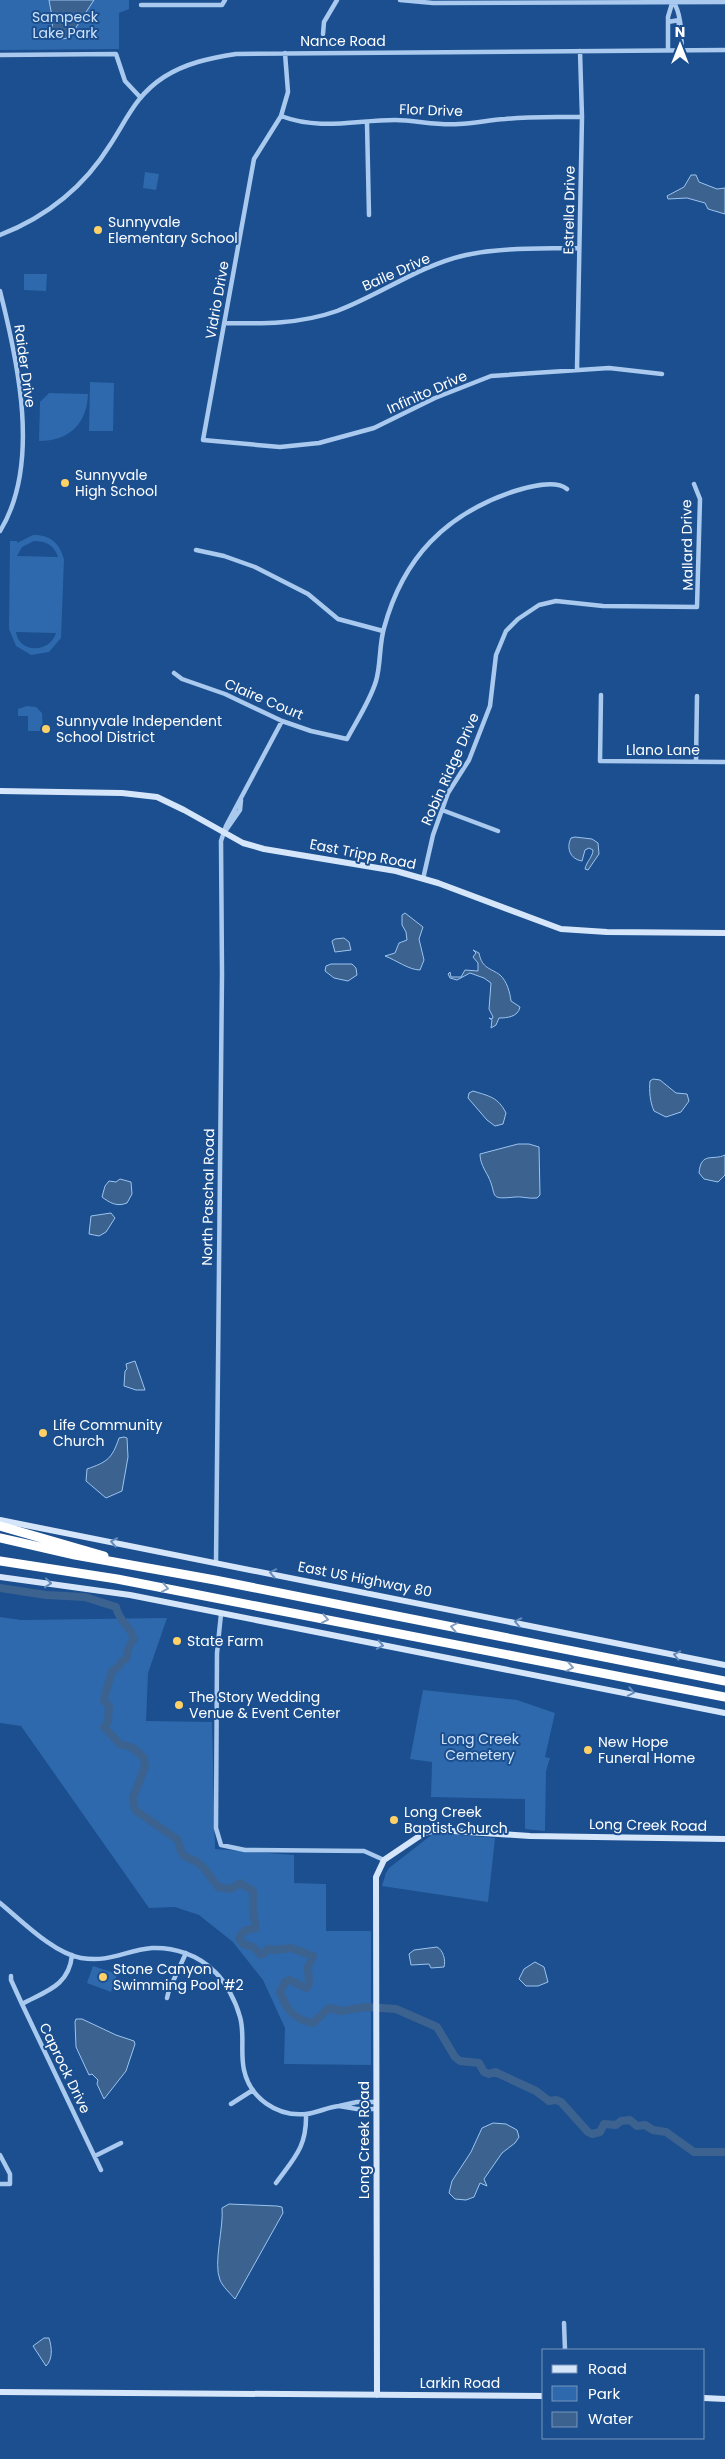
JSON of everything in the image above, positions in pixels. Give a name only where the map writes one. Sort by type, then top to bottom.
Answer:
[{"type":"highway","points":[[0,1526],[93,1552],[121,1563]]},
{"type":"highway","points":[[0,1538],[725,1681]]},
{"type":"highway","points":[[0,1561],[117,1579],[725,1697]]},
{"type":"highway","points":[[0,1566],[117,1579]]},
{"type":"street","points":[[141,5],[222,5],[225,0]]},
{"type":"street","points":[[323,34],[324,22],[337,0]]},
{"type":"street","points":[[400,0],[433,3],[541,1],[725,2]]},
{"type":"street","points":[[673,1],[678,9],[678,34],[682,38],[682,50]]},
{"type":"street","points":[[668,50],[668,22],[673,1]]},
{"type":"street","points":[[668,22],[679,20]]},
{"type":"street","name":"Nance Road","points":[[0,234],[20,227],[82,184],[102,158],[122,122],[140,97],[163,77],[204,59],[236,54],[284,53],[725,50]]},
{"type":"street","name":"Estrella Drive","points":[[578,369],[582,117],[580,51]]},
{"type":"street","name":"Vidrio Drive","points":[[203,440],[254,159],[281,116],[289,84],[284,53]]},
{"type":"street","points":[[0,55],[116,54],[125,81],[140,97]]},
{"type":"street","name":"Flor Drive","points":[[281,116],[293,121],[319,124],[367,123],[395,120],[430,125],[460,124],[506,118],[582,117]]},
{"type":"street","points":[[367,123],[369,214]]},
{"type":"street","name":"Baile Drive","points":[[224,323],[257,324],[304,321],[338,310],[465,255],[506,250],[579,248]]},
{"type":"street","name":"Raider Drive","points":[[0,291],[16,360],[22,436],[21,471],[15,502],[0,531]]},
{"type":"street","name":"Infinito Drive","points":[[203,440],[280,448],[319,443],[374,428],[436,398],[491,376],[609,368],[662,374]]},
{"type":"street","name":"Mallard Drive","points":[[694,484],[700,499],[697,607]]},
{"type":"street","points":[[196,550],[224,556],[255,567],[308,594],[338,619],[383,631],[394,597],[410,565],[434,536],[464,514],[494,498],[537,486],[559,485],[567,490]]},
{"type":"street","name":"Robin Ridge Drive","points":[[423,879],[433,836],[448,793],[469,760],[490,706],[496,655],[506,631],[518,619],[539,604],[556,601],[603,606],[697,607]]},
{"type":"street","name":"Claire Court","points":[[174,673],[182,679],[225,694],[282,721],[311,731],[346,739],[376,682],[383,631]]},
{"type":"street","name":"Llano Lane","points":[[601,694],[600,761],[725,762]]},
{"type":"street","points":[[696,762],[697,696]]},
{"type":"street","points":[[224,834],[230,828],[240,810],[240,800],[282,721]]},
{"type":"street","name":"East Tripp Road","points":[[0,791],[122,793],[157,797],[243,843],[264,849],[387,869],[423,879],[562,929],[607,932],[725,933]]},
{"type":"street","points":[[442,810],[498,831]]},
{"type":"street","name":"North Paschal Road","points":[[216,1562],[222,974],[221,841],[224,834]]},
{"type":"street","name":"East US Highway 80","points":[[0,1520],[725,1665]]},
{"type":"street","points":[[0,1578],[130,1595],[725,1712]]},
{"type":"street","points":[[221,1614],[217,1653],[216,1828],[221,1845],[245,1850],[364,1851],[384,1860]]},
{"type":"street","name":"Long Creek Road","points":[[377,2395],[376,1878],[384,1860],[424,1833],[436,1830],[530,1836],[725,1839]]},
{"type":"street","points":[[0,1903],[54,1946],[72,1955],[96,1960],[112,1959],[151,1948],[186,1953],[214,1971],[232,1998],[240,2016],[243,2034],[244,2069],[253,2090],[268,2106],[282,2111],[306,2114],[339,2106],[376,2106]]},
{"type":"street","points":[[167,1998],[186,1953]]},
{"type":"street","points":[[22,2004],[65,1979],[71,1966],[72,1955]]},
{"type":"street","name":"Caprock Drive","points":[[11,1976],[22,2004],[101,2170]]},
{"type":"street","points":[[231,2104],[253,2090]]},
{"type":"street","points":[[276,2183],[302,2146],[307,2133],[306,2114]]},
{"type":"street","points":[[95,2156],[121,2143]]},
{"type":"street","points":[[0,2155],[10,2174],[10,2184],[0,2184]]},
{"type":"street","points":[[564,2323],[565,2349]]},
{"type":"street","points":[[0,2392],[377,2395]]},
{"type":"street","name":"Larkin Road","points":[[377,2395],[542,2396]]},
{"type":"street","points":[[705,2398],[725,2399]]},
{"type":"green space","name":"Sampeck Lake Park","points":[[0,0],[129,0],[129,9],[119,13],[119,49],[0,50]]},
{"type":"green space","points":[[145,172],[159,174],[156,190],[143,188]]},
{"type":"green space","points":[[24,274],[47,274],[46,291],[24,290]]},
{"type":"green space","points":[[90,382],[114,383],[113,431],[89,431]]},
{"type":"green space","points":[[49,393],[88,394],[87,405],[80,422],[74,429],[59,438],[39,441],[40,402]]},
{"type":"green space","points":[[33,535],[44,536],[56,544],[64,559],[61,638],[49,652],[31,655],[16,646],[9,629],[10,541],[17,541],[17,543]],"holes":[[[34,541],[49,544],[58,557],[17,556],[22,547]],[[16,632],[56,633],[53,640],[48,644],[35,648],[23,644],[18,639]]]},
{"type":"green space","points":[[27,706],[36,707],[42,713],[43,731],[28,731],[28,716],[18,716],[18,709]]},
{"type":"green space","points":[[0,1617],[21,1620],[167,1618],[148,1673],[146,1721],[212,1722],[215,1849],[294,1855],[294,1883],[326,1884],[326,1931],[371,1931],[371,2065],[284,2064],[285,2028],[263,1980],[233,1942],[199,1915],[175,1907],[149,1908],[21,1726],[0,1723]]},
{"type":"green space","name":"Long Creek Cemetery","points":[[423,1690],[517,1700],[555,1713],[545,1757],[550,1758],[546,1771],[545,1831],[525,1829],[525,1799],[431,1797],[432,1762],[410,1759]]},
{"type":"green space","points":[[434,1833],[495,1838],[488,1902],[382,1886],[389,1868]]},
{"type":"green space","name":"Stone Canyon Swimming Pool #2","points":[[93,1966],[117,1974],[111,1992],[87,1983]]},
{"type":"water","points":[[49,0],[94,0],[69,38],[61,39],[50,35],[53,22]]},
{"type":"water","points":[[691,175],[696,175],[699,182],[717,189],[725,188],[725,214],[708,209],[705,203],[687,198],[668,199],[667,196],[684,187]]},
{"type":"water","points":[[571,838],[592,839],[598,843],[599,854],[588,870],[585,869],[593,850],[589,848],[585,850],[582,861],[575,858],[570,852],[569,846]]},
{"type":"water","points":[[405,913],[423,927],[419,939],[424,960],[420,970],[407,967],[385,956],[395,953],[399,943],[407,940],[406,932],[402,925],[402,915]]},
{"type":"water","points":[[344,938],[349,942],[351,950],[335,952],[332,941]]},
{"type":"water","points":[[473,950],[479,953],[482,962],[487,967],[505,980],[511,1001],[520,1007],[515,1015],[499,1018],[496,1025],[491,1028],[492,1020],[489,1018],[492,1019],[493,1017],[489,1009],[491,983],[484,978],[470,973],[457,980],[450,978],[448,974],[450,972],[451,977],[461,977],[465,970],[478,971],[478,963],[473,957],[476,953]]},
{"type":"water","points":[[331,964],[352,964],[356,968],[357,975],[348,981],[334,978],[325,971],[326,966]]},
{"type":"water","points":[[653,1079],[660,1080],[676,1093],[687,1094],[689,1101],[681,1112],[666,1117],[654,1111],[650,1089],[650,1081]]},
{"type":"water","points":[[473,1091],[484,1094],[500,1104],[506,1113],[503,1124],[495,1126],[487,1120],[468,1098],[469,1093]]},
{"type":"water","points":[[518,1144],[529,1144],[539,1147],[540,1195],[537,1198],[497,1197],[481,1163],[480,1154]]},
{"type":"water","points":[[725,1155],[725,1175],[718,1182],[704,1179],[699,1173],[702,1162],[708,1158]]},
{"type":"water","points":[[120,1179],[131,1182],[132,1194],[127,1203],[111,1203],[102,1197],[105,1186],[109,1181],[116,1182]]},
{"type":"water","points":[[111,1213],[115,1218],[106,1232],[99,1236],[89,1234],[91,1216]]},
{"type":"water","points":[[135,1361],[145,1390],[136,1390],[124,1386],[126,1364]]},
{"type":"water","points":[[119,1438],[127,1438],[128,1457],[122,1491],[106,1498],[86,1481],[87,1469],[108,1459],[114,1451]]},
{"type":"water","points":[[437,1947],[441,1950],[445,1961],[444,1967],[431,1968],[429,1964],[411,1965],[409,1954],[414,1950]]},
{"type":"water","points":[[535,1962],[544,1967],[548,1982],[538,1986],[526,1986],[519,1979],[524,1969]]},
{"type":"water","points":[[76,2019],[82,2019],[134,2041],[135,2044],[126,2071],[104,2099],[97,2084],[98,2080],[92,2074],[89,2075],[76,2047],[75,2022]]},
{"type":"water","points":[[493,2123],[506,2124],[517,2130],[519,2137],[515,2143],[502,2153],[484,2179],[487,2186],[480,2183],[474,2197],[466,2200],[455,2199],[449,2193],[452,2181],[471,2152],[482,2128]]},
{"type":"water","points":[[229,2204],[277,2206],[282,2207],[283,2213],[235,2299],[223,2285],[218,2273],[222,2208]]},
{"type":"water","points":[[44,2338],[49,2338],[51,2349],[51,2357],[46,2366],[33,2346]]},
{"type":"waterway","points":[[0,1588],[46,1595],[85,1597],[116,1607],[134,1639],[129,1647],[126,1659],[112,1671],[105,1694],[104,1701],[109,1706],[108,1722],[104,1727],[120,1744],[133,1748],[144,1758],[145,1767],[133,1798],[135,1810],[178,1840],[184,1856],[201,1865],[218,1887],[231,1889],[240,1883],[253,1891],[253,1913],[256,1928],[244,1931],[239,1938],[243,1944],[253,1947],[261,1955],[269,1949],[291,1948],[313,1956],[308,1967],[309,1984],[306,1988],[290,1980],[285,1982],[280,1992],[285,2004],[292,2013],[300,2019],[313,2023],[329,2008],[341,2011],[366,2007],[396,2009],[437,2027],[455,2057],[460,2061],[479,2063],[484,2072],[489,2074],[495,2072],[536,2091],[549,2101],[556,2100],[561,2102],[592,2134],[600,2132],[604,2124],[616,2125],[621,2121],[630,2120],[637,2126],[645,2125],[653,2130],[666,2132],[694,2152],[725,2152]]},
{"type":"place","name":"Sunnyvale Elementary School","points":[[98,230]]},
{"type":"place","name":"Sunnyvale High School","points":[[65,483]]},
{"type":"place","name":"Sunnyvale Independent School District","points":[[46,729]]},
{"type":"place","name":"Life Community Church","points":[[43,1433]]},
{"type":"place","name":"State Farm","points":[[177,1641]]},
{"type":"place","name":"The Story Wedding Venue & Event Center","points":[[179,1705]]},
{"type":"place","name":"New Hope Funeral Home","points":[[588,1750]]},
{"type":"place","name":"Long Creek Baptist Church","points":[[394,1820]]},
{"type":"place","name":"Stone Canyon Swimming Pool #2","points":[[103,1977]]}]
